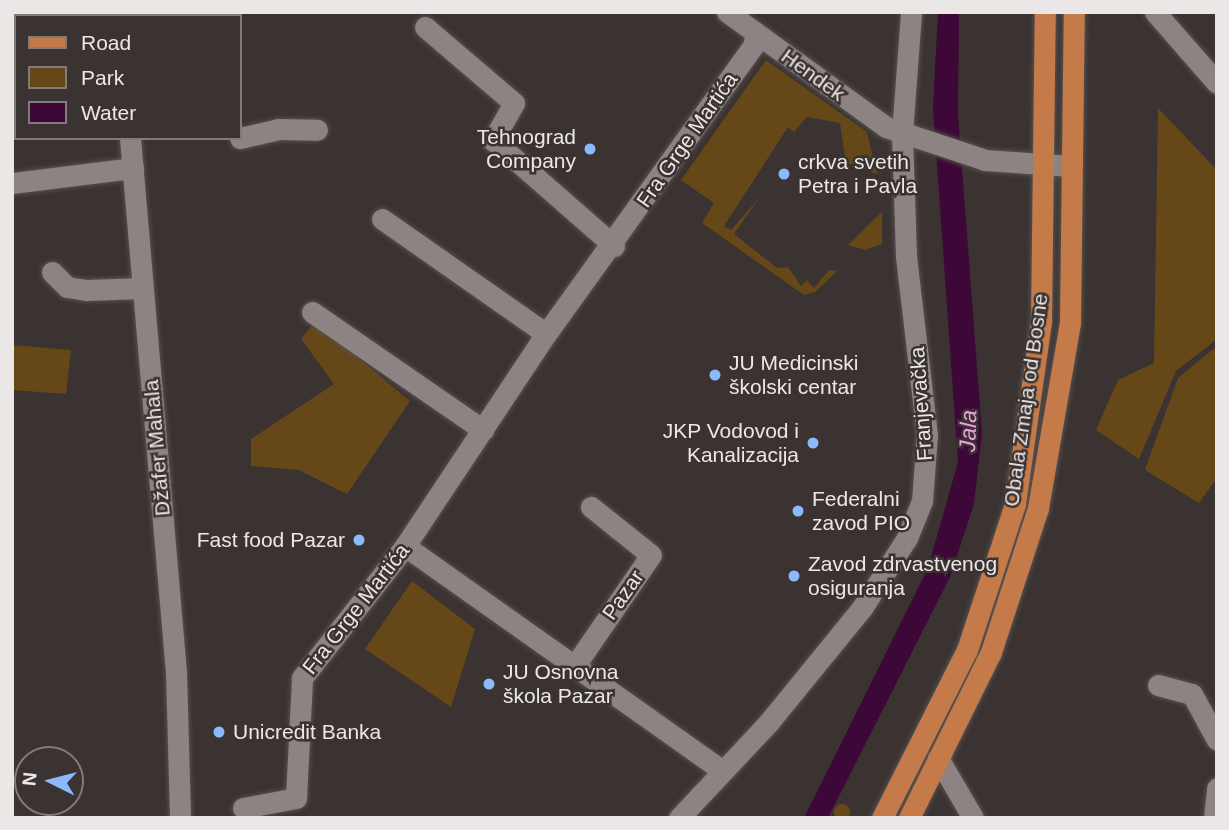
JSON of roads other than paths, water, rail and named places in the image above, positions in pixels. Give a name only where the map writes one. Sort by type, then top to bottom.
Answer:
[{"type":"main road","name":"Obala Zmaja od Bosne","points":[[882,818],[967,650],[1014,504],[1041,321],[1045,12]]},
{"type":"main road","name":"Obala Zmaja od Bosne","points":[[909,818],[991,652],[1038,508],[1070,323],[1074,12]]},
{"type":"street","name":"Hendek","points":[[727,12],[902,133],[985,160],[1044,166]]},
{"type":"street","name":"Franjevačka","points":[[679,818],[720,769],[769,722],[862,608],[907,538],[922,501],[927,435],[906,255],[902,133],[911,12]]},
{"type":"street","points":[[1155,12],[1217,83]]},
{"type":"street","points":[[425,27],[514,103],[493,140],[614,246]]},
{"type":"street","name":"Fra Grge Martića","points":[[243,808],[296,798],[302,678],[405,547],[546,334],[614,246],[754,45],[755,32]]},
{"type":"street","points":[[242,137],[278,129],[317,130]]},
{"type":"street","name":"Džafer Mahala","points":[[130,140],[176,672],[175,757],[180,818]]},
{"type":"street","points":[[1044,166],[1071,166]]},
{"type":"street","points":[[12,183],[133,168]]},
{"type":"street","points":[[383,219],[546,334]]},
{"type":"street","points":[[52,272],[68,287],[87,290],[142,288]]},
{"type":"street","points":[[312,312],[483,430]]},
{"type":"street","name":"Pazar","points":[[576,664],[651,555],[591,507]]},
{"type":"street","points":[[405,547],[576,664],[720,769]]},
{"type":"street","points":[[1158,685],[1192,694],[1217,740]]},
{"type":"street","name":"Džafer Mahala","points":[[166,818],[175,757]]},
{"type":"street","points":[[938,758],[973,818]]},
{"type":"street","points":[[1214,818],[1217,788]]},
{"type":"water","name":"Jala","points":[[938,12],[959,12],[958,115],[982,433],[974,504],[950,577],[828,818],[804,818],[928,568],[958,462],[933,108]]},
{"type":"place","name":"Tehnograd Company","points":[[590,149]]},
{"type":"place","name":"crkva svetih Petra i Pavla","points":[[784,174]]},
{"type":"place","name":"JU Medicinski školski centar","points":[[715,375]]},
{"type":"place","name":"JKP Vodovod i Kanalizacija","points":[[813,443]]},
{"type":"place","name":"Federalni zavod PIO","points":[[798,511]]},
{"type":"place","name":"Fast food Pazar","points":[[359,540]]},
{"type":"place","name":"Zavod zdrvastvenog osiguranja","points":[[794,576]]},
{"type":"place","name":"JU Osnovna škola Pazar","points":[[489,684]]},
{"type":"place","name":"Unicredit Banka","points":[[219,732]]}]
